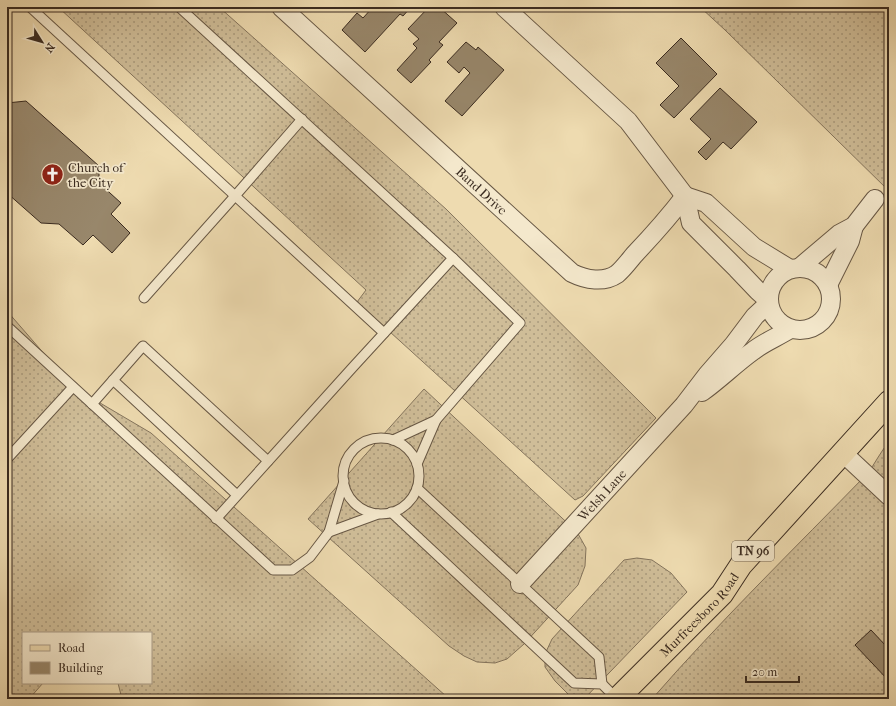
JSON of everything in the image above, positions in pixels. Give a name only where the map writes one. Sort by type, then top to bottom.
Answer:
[{"type":"main road","name":"Murfreesboro Road","points":[[612,694],[722,594],[741,565],[889,402]]},
{"type":"street","name":"Band Drive","points":[[281,7],[572,273],[583,278],[595,280],[605,279],[617,274],[655,233],[685,196]]},
{"type":"street","points":[[504,7],[628,121],[685,196],[692,223],[769,302],[774,318],[782,325],[790,329]]},
{"type":"street","points":[[685,196],[706,203],[754,246],[795,269],[808,269],[816,273],[823,278],[828,286]]},
{"type":"street","name":"Welsh Lane","points":[[684,405],[717,381],[753,350],[769,340],[790,329],[800,330],[810,328],[820,323],[830,306],[828,286],[850,241],[854,226],[875,199]]},
{"type":"street","name":"Welsh Lane","points":[[520,584],[684,405],[755,316],[769,302],[770,290],[774,281],[781,274],[795,269],[839,234],[854,226]]},
{"type":"street","points":[[843,453],[889,496]]},
{"type":"lane","points":[[30,7],[384,333]]},
{"type":"lane","points":[[179,7],[453,258],[520,323],[436,420],[417,464]]},
{"type":"lane","points":[[144,298],[302,119]]},
{"type":"lane","points":[[216,519],[453,258]]},
{"type":"lane","points":[[7,326],[273,570],[292,570],[310,557],[329,532],[344,481]]},
{"type":"lane","points":[[92,404],[143,346],[268,461]]},
{"type":"lane","points":[[113,380],[237,495]]},
{"type":"lane","points":[[7,459],[73,387]]},
{"type":"lane","points":[[393,440],[436,420]]},
{"type":"lane","points":[[329,532],[378,514],[391,512],[403,507],[417,488],[419,476],[417,464],[412,454],[404,445],[393,440],[381,438],[370,440],[358,446],[349,456],[344,468],[344,481],[347,493],[355,503],[366,510],[378,514]]},
{"type":"lane","points":[[417,488],[599,658],[612,694]]},
{"type":"lane","points":[[391,512],[574,683],[612,694]]},
{"type":"shaded area","points":[[58,7],[219,7],[446,209],[656,418],[583,496],[575,500],[357,302],[366,290]]},
{"type":"shaded area","points":[[700,7],[889,7],[889,191],[725,30]]},
{"type":"shaded area","points":[[7,311],[73,387],[151,433],[447,697],[455,699],[122,699],[118,684],[152,684],[152,632],[22,632],[22,684],[42,684],[29,699],[7,699]]},
{"type":"shaded area","points":[[424,389],[577,532],[586,548],[585,566],[578,585],[524,644],[507,659],[495,663],[477,662],[464,656],[449,646],[308,519]]},
{"type":"shaded area","points":[[889,442],[889,699],[652,699],[731,613],[867,474]]},
{"type":"shaded area","points":[[637,558],[652,560],[671,573],[687,592],[584,699],[570,696],[555,681],[545,667],[545,654],[552,639],[624,560]]},
{"type":"building","points":[[373,7],[411,7],[403,16],[400,14],[365,52],[342,30],[357,13],[363,18]]},
{"type":"building","points":[[429,7],[439,7],[457,23],[439,42],[443,45],[429,60],[431,62],[411,83],[397,70],[417,48],[413,44],[419,39],[408,29]]},
{"type":"building","points":[[681,38],[717,74],[674,118],[660,105],[679,86],[656,63]]},
{"type":"building","points":[[466,42],[476,50],[478,47],[504,70],[462,116],[445,101],[470,73],[464,67],[459,73],[447,62]]},
{"type":"building","points":[[720,88],[757,122],[731,149],[723,142],[706,160],[698,152],[711,139],[690,119]]},
{"type":"building","name":"Church of the City","points":[[26,101],[99,166],[99,183],[121,203],[111,214],[130,233],[112,253],[93,235],[83,245],[59,224],[41,223],[7,193],[7,103]]},
{"type":"building","points":[[871,630],[886,646],[889,643],[889,681],[855,645]]},
{"type":"place","name":"Church of the City","points":[[53,174]]}]
